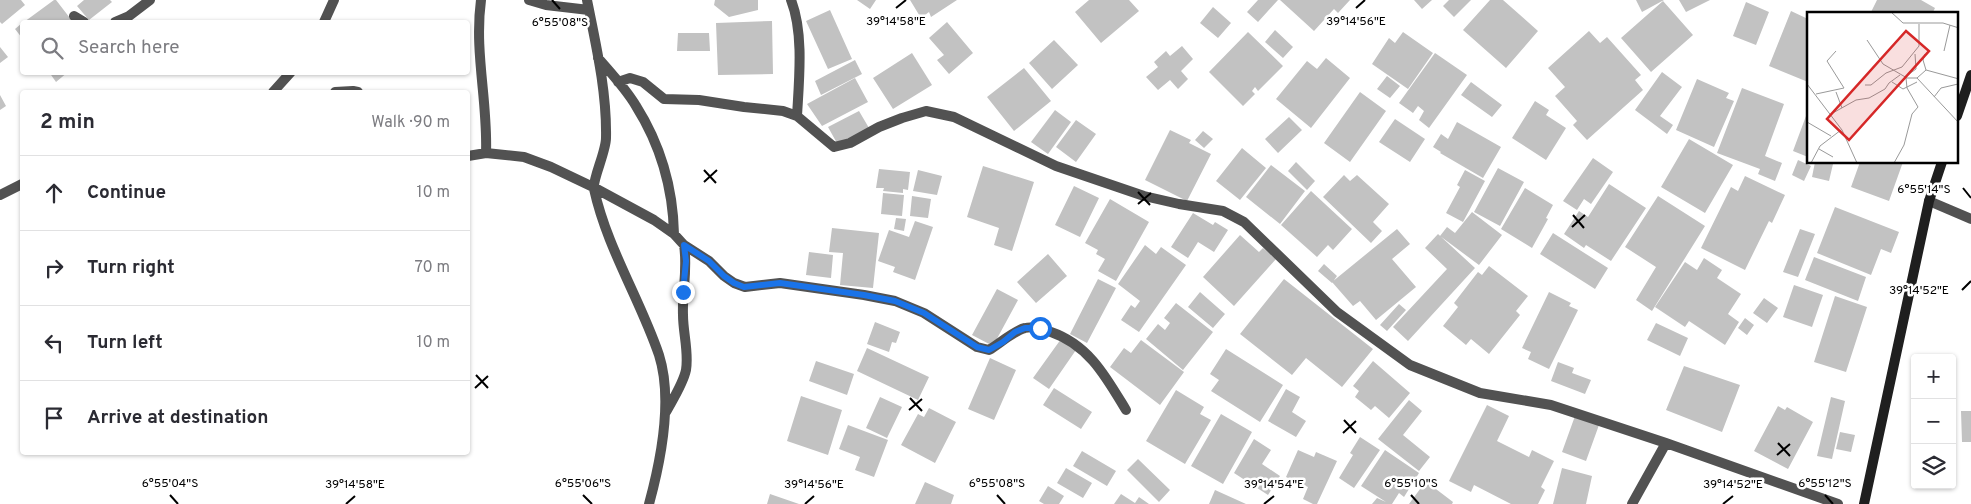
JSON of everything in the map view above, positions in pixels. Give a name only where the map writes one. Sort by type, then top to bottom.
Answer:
[{"type":"main road","points":[[1958,113],[1971,75]]},
{"type":"main road","points":[[1864,504],[1929,201],[1941,164]]},
{"type":"street","points":[[120,20],[129,16],[150,0]]},
{"type":"street","points":[[325,20],[334,0]]},
{"type":"street","points":[[481,0],[478,34],[487,131],[486,153]]},
{"type":"street","points":[[529,0],[546,5],[588,5],[598,58],[606,141],[593,186],[612,245],[659,356],[665,386],[666,413],[658,472],[649,504]]},
{"type":"street","points":[[791,0],[795,10],[799,55],[797,116]]},
{"type":"street","points":[[74,16],[81,20]]},
{"type":"street","points":[[598,58],[618,82],[639,112],[650,132],[662,164],[670,195],[674,234]]},
{"type":"street","points":[[275,90],[288,75]]},
{"type":"street","points":[[618,82],[630,78],[643,82],[664,98],[699,100],[783,111],[797,116],[834,147],[850,143],[879,127],[926,111],[954,117],[1056,166],[1144,196],[1223,211],[1244,222],[1337,312],[1410,364],[1480,393],[1551,405],[1666,443],[1838,504]]},
{"type":"street","points":[[470,156],[486,153],[524,157],[593,186],[654,220],[674,234],[684,245],[709,261],[724,276],[744,287],[780,283],[895,301],[924,313],[977,347],[989,350],[1015,332],[1025,328],[1040,328],[1067,338],[1088,355],[1106,377],[1126,410]]},
{"type":"street","points":[[0,195],[20,185]]},
{"type":"street","points":[[1929,201],[1971,219]]},
{"type":"street","points":[[666,413],[686,369],[682,318],[686,261],[684,245]]},
{"type":"street","points":[[1632,504],[1666,443]]},
{"type":"building","points":[[0,0],[21,0],[25,5],[2,24],[0,22]]},
{"type":"building","points":[[56,0],[71,20],[27,20]]},
{"type":"building","points":[[84,0],[110,0],[112,2],[89,20],[77,6]]},
{"type":"building","points":[[715,0],[758,0],[758,10],[729,17],[714,5]]},
{"type":"building","points":[[857,0],[876,0],[870,9]]},
{"type":"building","points":[[910,0],[957,0],[931,17],[929,12],[921,18]]},
{"type":"building","points":[[1089,0],[1129,0],[1139,11],[1101,43],[1075,12]]},
{"type":"building","points":[[1258,0],[1278,0],[1258,22],[1247,12]]},
{"type":"building","points":[[1280,0],[1350,0],[1338,13],[1334,9],[1314,31]]},
{"type":"building","points":[[1414,0],[1432,0],[1422,9]]},
{"type":"building","points":[[1449,0],[1471,0],[1454,17],[1443,6]]},
{"type":"building","points":[[1490,0],[1503,0],[1538,31],[1506,68],[1463,30]]},
{"type":"building","points":[[1636,0],[1664,0],[1642,12]]},
{"type":"building","points":[[1679,0],[1710,0],[1686,12]]},
{"type":"building","points":[[1877,0],[1921,0],[1935,8],[1933,12],[1871,12]]},
{"type":"building","points":[[1663,1],[1693,35],[1651,72],[1621,38]]},
{"type":"building","points":[[1746,2],[1769,12],[1756,45],[1733,36]]},
{"type":"building","points":[[1213,7],[1231,23],[1218,38],[1200,23]]},
{"type":"building","points":[[830,10],[852,59],[828,69],[806,21]]},
{"type":"building","points":[[1791,11],[1807,19],[1807,82],[1769,66]]},
{"type":"building","points":[[772,21],[773,74],[718,75],[716,23]]},
{"type":"building","points":[[947,22],[973,53],[949,74],[937,60],[944,55],[929,38]]},
{"type":"building","points":[[20,25],[20,35],[15,29]]},
{"type":"building","points":[[1275,30],[1293,47],[1283,58],[1265,42]]},
{"type":"building","points":[[1589,31],[1600,43],[1607,37],[1641,75],[1635,80],[1643,90],[1587,140],[1573,125],[1577,121],[1555,96],[1565,87],[1548,68]]},
{"type":"building","points":[[1248,32],[1283,66],[1258,91],[1255,87],[1252,91],[1255,94],[1243,106],[1209,72]]},
{"type":"building","points":[[1403,32],[1433,53],[1408,89],[1372,64],[1389,38],[1395,43]]},
{"type":"building","points":[[678,33],[709,33],[710,51],[677,51]]},
{"type":"building","points":[[1054,40],[1078,65],[1052,89],[1029,63]]},
{"type":"building","points":[[1182,46],[1193,59],[1181,71],[1188,79],[1178,89],[1170,80],[1158,90],[1146,77],[1158,67],[1154,62],[1166,51],[1170,56]]},
{"type":"building","points":[[0,47],[8,57],[0,63]]},
{"type":"building","points":[[912,53],[932,85],[893,109],[873,78]]},
{"type":"building","points":[[1435,53],[1467,75],[1429,128],[1419,120],[1424,111],[1418,106],[1413,113],[1399,103]]},
{"type":"building","points":[[1326,58],[1350,78],[1311,128],[1276,99],[1307,61],[1317,69]]},
{"type":"building","points":[[855,60],[862,74],[821,95],[815,81]]},
{"type":"building","points":[[1024,68],[1051,101],[1014,131],[987,97]]},
{"type":"building","points":[[1662,72],[1682,87],[1660,116],[1673,125],[1667,134],[1635,110]]},
{"type":"building","points":[[51,75],[64,75],[56,82]]},
{"type":"building","points":[[1387,76],[1400,86],[1390,98],[1377,89]]},
{"type":"building","points":[[855,78],[868,102],[822,126],[807,104]]},
{"type":"building","points":[[1697,79],[1729,93],[1726,98],[1734,101],[1714,147],[1676,130]]},
{"type":"building","points":[[1471,82],[1502,105],[1492,117],[1461,95]]},
{"type":"building","points":[[1742,88],[1784,104],[1765,156],[1782,163],[1775,181],[1758,174],[1760,169],[1717,153]]},
{"type":"building","points":[[1360,92],[1386,111],[1350,162],[1324,143]]},
{"type":"building","points":[[0,95],[6,106],[0,110]]},
{"type":"building","points":[[1535,101],[1549,110],[1546,115],[1566,128],[1546,160],[1512,138]]},
{"type":"building","points":[[1055,110],[1071,122],[1048,154],[1031,142]]},
{"type":"building","points":[[859,111],[869,128],[838,145],[828,127]]},
{"type":"building","points":[[1806,116],[1807,157],[1793,151]]},
{"type":"building","points":[[1289,117],[1302,130],[1278,153],[1265,139]]},
{"type":"building","points":[[1395,119],[1425,139],[1410,162],[1379,142]]},
{"type":"building","points":[[1076,120],[1096,134],[1076,162],[1056,147]]},
{"type":"building","points":[[1457,122],[1501,147],[1483,178],[1433,147],[1441,134],[1448,139]]},
{"type":"building","points":[[1170,130],[1191,140],[1189,143],[1211,154],[1187,201],[1145,180]]},
{"type":"building","points":[[1203,131],[1213,139],[1204,148],[1195,140]]},
{"type":"building","points":[[1689,139],[1733,165],[1705,213],[1661,187]]},
{"type":"building","points":[[1242,148],[1266,168],[1240,200],[1216,181]]},
{"type":"building","points":[[1593,158],[1613,172],[1591,204],[1584,199],[1577,210],[1563,201]]},
{"type":"building","points":[[1798,160],[1811,166],[1804,181],[1792,175]]},
{"type":"building","points":[[1296,162],[1315,181],[1307,190],[1288,171]]},
{"type":"building","points":[[1815,164],[1833,164],[1829,181],[1812,177]]},
{"type":"building","points":[[1859,164],[1902,164],[1889,201],[1851,187]]},
{"type":"building","points":[[1271,165],[1305,191],[1280,224],[1246,197]]},
{"type":"building","points":[[983,166],[1034,182],[1012,251],[994,245],[999,228],[967,217]]},
{"type":"building","points":[[1498,168],[1524,182],[1500,226],[1474,212]]},
{"type":"building","points":[[879,169],[910,172],[908,190],[903,189],[903,193],[883,191],[884,188],[876,188]]},
{"type":"building","points":[[918,170],[942,176],[937,195],[913,191]]},
{"type":"building","points":[[1465,170],[1485,181],[1463,222],[1446,213],[1460,187],[1457,185]]},
{"type":"building","points":[[1344,175],[1350,181],[1357,175],[1389,204],[1373,222],[1382,231],[1371,243],[1323,197]]},
{"type":"building","points":[[1745,176],[1785,195],[1772,223],[1769,221],[1745,270],[1701,248],[1731,187],[1738,191]]},
{"type":"building","points":[[1609,184],[1646,208],[1611,261],[1586,245],[1584,248],[1564,234],[1579,211],[1588,217]]},
{"type":"building","points":[[1074,186],[1099,198],[1080,237],[1055,225]]},
{"type":"building","points":[[1525,188],[1553,205],[1546,218],[1548,219],[1532,248],[1501,229]]},
{"type":"building","points":[[1311,191],[1352,229],[1333,250],[1328,245],[1317,257],[1281,225]]},
{"type":"building","points":[[883,193],[904,195],[902,216],[881,214]]},
{"type":"building","points":[[912,196],[931,199],[928,218],[910,216]]},
{"type":"building","points":[[1658,196],[1705,226],[1652,311],[1636,300],[1656,267],[1625,247]]},
{"type":"building","points":[[1110,199],[1149,222],[1116,281],[1098,271],[1105,259],[1096,254],[1098,250],[1085,243]]},
{"type":"building","points":[[1835,207],[1899,232],[1891,253],[1881,249],[1871,275],[1817,253]]},
{"type":"building","points":[[1472,212],[1502,235],[1479,265],[1440,236],[1447,227],[1455,233]]},
{"type":"building","points":[[1193,213],[1213,225],[1215,222],[1228,230],[1214,252],[1198,242],[1188,258],[1171,247]]},
{"type":"building","points":[[896,218],[906,219],[904,231],[894,229]]},
{"type":"building","points":[[915,221],[933,227],[915,280],[893,272],[895,267],[878,261],[889,230],[909,237]]},
{"type":"building","points":[[832,228],[879,233],[873,288],[840,285],[843,253],[829,252]]},
{"type":"building","points":[[1397,229],[1410,244],[1392,259],[1416,287],[1376,320],[1360,301],[1353,306],[1332,282]]},
{"type":"building","points":[[1800,229],[1815,234],[1798,277],[1783,272]]},
{"type":"building","points":[[1553,233],[1608,268],[1595,289],[1540,254]]},
{"type":"building","points":[[1438,234],[1475,268],[1408,341],[1393,327],[1447,269],[1425,248]]},
{"type":"building","points":[[1240,235],[1259,252],[1263,248],[1276,259],[1234,306],[1203,277]]},
{"type":"building","points":[[1145,245],[1156,254],[1161,247],[1186,265],[1139,332],[1121,320],[1131,305],[1135,308],[1140,301],[1118,284]]},
{"type":"building","points":[[809,252],[833,255],[831,278],[806,275]]},
{"type":"building","points":[[1048,254],[1067,276],[1036,303],[1017,282]]},
{"type":"building","points":[[1814,257],[1866,277],[1858,301],[1805,280]]},
{"type":"building","points":[[1704,258],[1722,270],[1717,278],[1741,294],[1728,314],[1739,322],[1725,345],[1689,321],[1685,327],[1655,307],[1685,262],[1697,270]]},
{"type":"building","points":[[1324,264],[1337,276],[1332,283],[1318,271]]},
{"type":"building","points":[[1489,266],[1528,296],[1516,311],[1520,315],[1489,354],[1471,339],[1466,345],[1443,326],[1458,307],[1454,303],[1478,272],[1482,275]]},
{"type":"building","points":[[1098,279],[1116,288],[1087,343],[1070,334]]},
{"type":"building","points":[[1284,279],[1373,349],[1342,387],[1306,358],[1292,375],[1240,334]]},
{"type":"building","points":[[1794,285],[1823,295],[1812,327],[1783,317]]},
{"type":"building","points":[[997,289],[1018,300],[993,346],[972,335]]},
{"type":"building","points":[[1200,292],[1225,314],[1213,328],[1188,307]]},
{"type":"building","points":[[1549,292],[1571,303],[1569,306],[1578,310],[1549,369],[1528,359],[1531,352],[1522,348]]},
{"type":"building","points":[[1835,296],[1867,307],[1846,372],[1814,362]]},
{"type":"building","points":[[1764,298],[1778,308],[1767,323],[1753,313]]},
{"type":"building","points":[[1176,303],[1213,332],[1183,370],[1146,339],[1158,324],[1165,330],[1170,323],[1164,318]]},
{"type":"building","points":[[1399,304],[1406,310],[1387,331],[1380,325]]},
{"type":"building","points":[[1745,318],[1754,325],[1747,335],[1738,328]]},
{"type":"building","points":[[875,322],[900,332],[896,343],[892,342],[889,352],[867,344]]},
{"type":"building","points":[[1656,323],[1688,338],[1680,356],[1647,340]]},
{"type":"building","points":[[1061,339],[1076,350],[1049,389],[1033,378]]},
{"type":"building","points":[[1141,340],[1184,372],[1160,405],[1110,367],[1124,348],[1131,353]]},
{"type":"building","points":[[867,348],[929,377],[918,400],[857,371]]},
{"type":"building","points":[[1226,349],[1283,385],[1260,422],[1211,391],[1219,380],[1210,374]]},
{"type":"building","points":[[990,358],[1016,370],[994,420],[968,409]]},
{"type":"building","points":[[816,361],[854,374],[847,395],[809,381]]},
{"type":"building","points":[[1373,361],[1410,393],[1389,418],[1375,406],[1371,410],[1355,397],[1359,391],[1353,386]]},
{"type":"building","points":[[1558,362],[1574,368],[1572,373],[1591,380],[1585,394],[1551,381]]},
{"type":"building","points":[[1684,366],[1740,385],[1722,432],[1666,410]]},
{"type":"building","points":[[1054,388],[1092,412],[1081,429],[1043,405]]},
{"type":"building","points":[[1286,389],[1300,397],[1292,412],[1306,421],[1296,437],[1268,421]]},
{"type":"building","points":[[1176,390],[1204,407],[1200,414],[1211,420],[1185,464],[1146,441]]},
{"type":"building","points":[[801,396],[842,410],[828,455],[787,441]]},
{"type":"building","points":[[880,397],[902,407],[887,438],[866,428]]},
{"type":"building","points":[[1831,397],[1845,401],[1832,459],[1817,456]]},
{"type":"building","points":[[1409,400],[1422,411],[1403,435],[1430,457],[1419,471],[1378,439]]},
{"type":"building","points":[[1487,405],[1509,416],[1497,441],[1529,457],[1532,450],[1554,461],[1541,487],[1545,490],[1538,504],[1511,504],[1474,485],[1471,492],[1449,481]]},
{"type":"building","points":[[1778,406],[1785,410],[1787,407],[1813,422],[1788,469],[1754,451]]},
{"type":"building","points":[[929,408],[956,422],[935,463],[901,445],[918,414],[924,417]]},
{"type":"building","points":[[1961,411],[1971,411],[1971,442],[1962,442]]},
{"type":"building","points":[[1221,414],[1252,432],[1223,484],[1191,466]]},
{"type":"building","points":[[1575,416],[1599,425],[1586,461],[1562,452]]},
{"type":"building","points":[[848,425],[888,440],[874,477],[855,470],[860,457],[839,449]]},
{"type":"building","points":[[1840,432],[1855,435],[1851,452],[1836,449]]},
{"type":"building","points":[[1360,437],[1380,450],[1354,488],[1339,478],[1353,455],[1350,453]]},
{"type":"building","points":[[1254,439],[1271,450],[1262,464],[1280,476],[1268,495],[1234,473]]},
{"type":"building","points":[[1298,450],[1314,457],[1316,452],[1337,461],[1317,504],[1303,499],[1308,487],[1286,477]]},
{"type":"building","points":[[1385,450],[1419,473],[1404,497],[1399,493],[1392,504],[1372,504],[1377,498],[1386,502],[1361,486]]},
{"type":"building","points":[[1082,451],[1116,471],[1107,486],[1073,466]]},
{"type":"building","points":[[1138,459],[1170,490],[1159,502],[1127,470]]},
{"type":"building","points":[[1066,468],[1092,483],[1083,498],[1057,483]]},
{"type":"building","points":[[1562,468],[1592,476],[1586,504],[1553,504]]},
{"type":"building","points":[[925,482],[954,495],[951,504],[915,504]]},
{"type":"building","points":[[1428,483],[1453,502],[1452,504],[1409,504],[1423,485],[1425,487]]},
{"type":"building","points":[[1048,486],[1064,496],[1059,504],[1044,504],[1039,501]]},
{"type":"building","points":[[1215,490],[1246,504],[1209,504]]},
{"type":"building","points":[[770,494],[799,504],[767,504]]},
{"type":"building","points":[[1121,494],[1135,503],[1139,497],[1149,504],[1114,504]]},
{"type":"route","points":[[683,292],[686,277],[684,245],[709,261],[734,283],[744,287],[780,283],[895,301],[924,313],[977,347],[989,350],[1015,332],[1025,328],[1040,328]]}]
